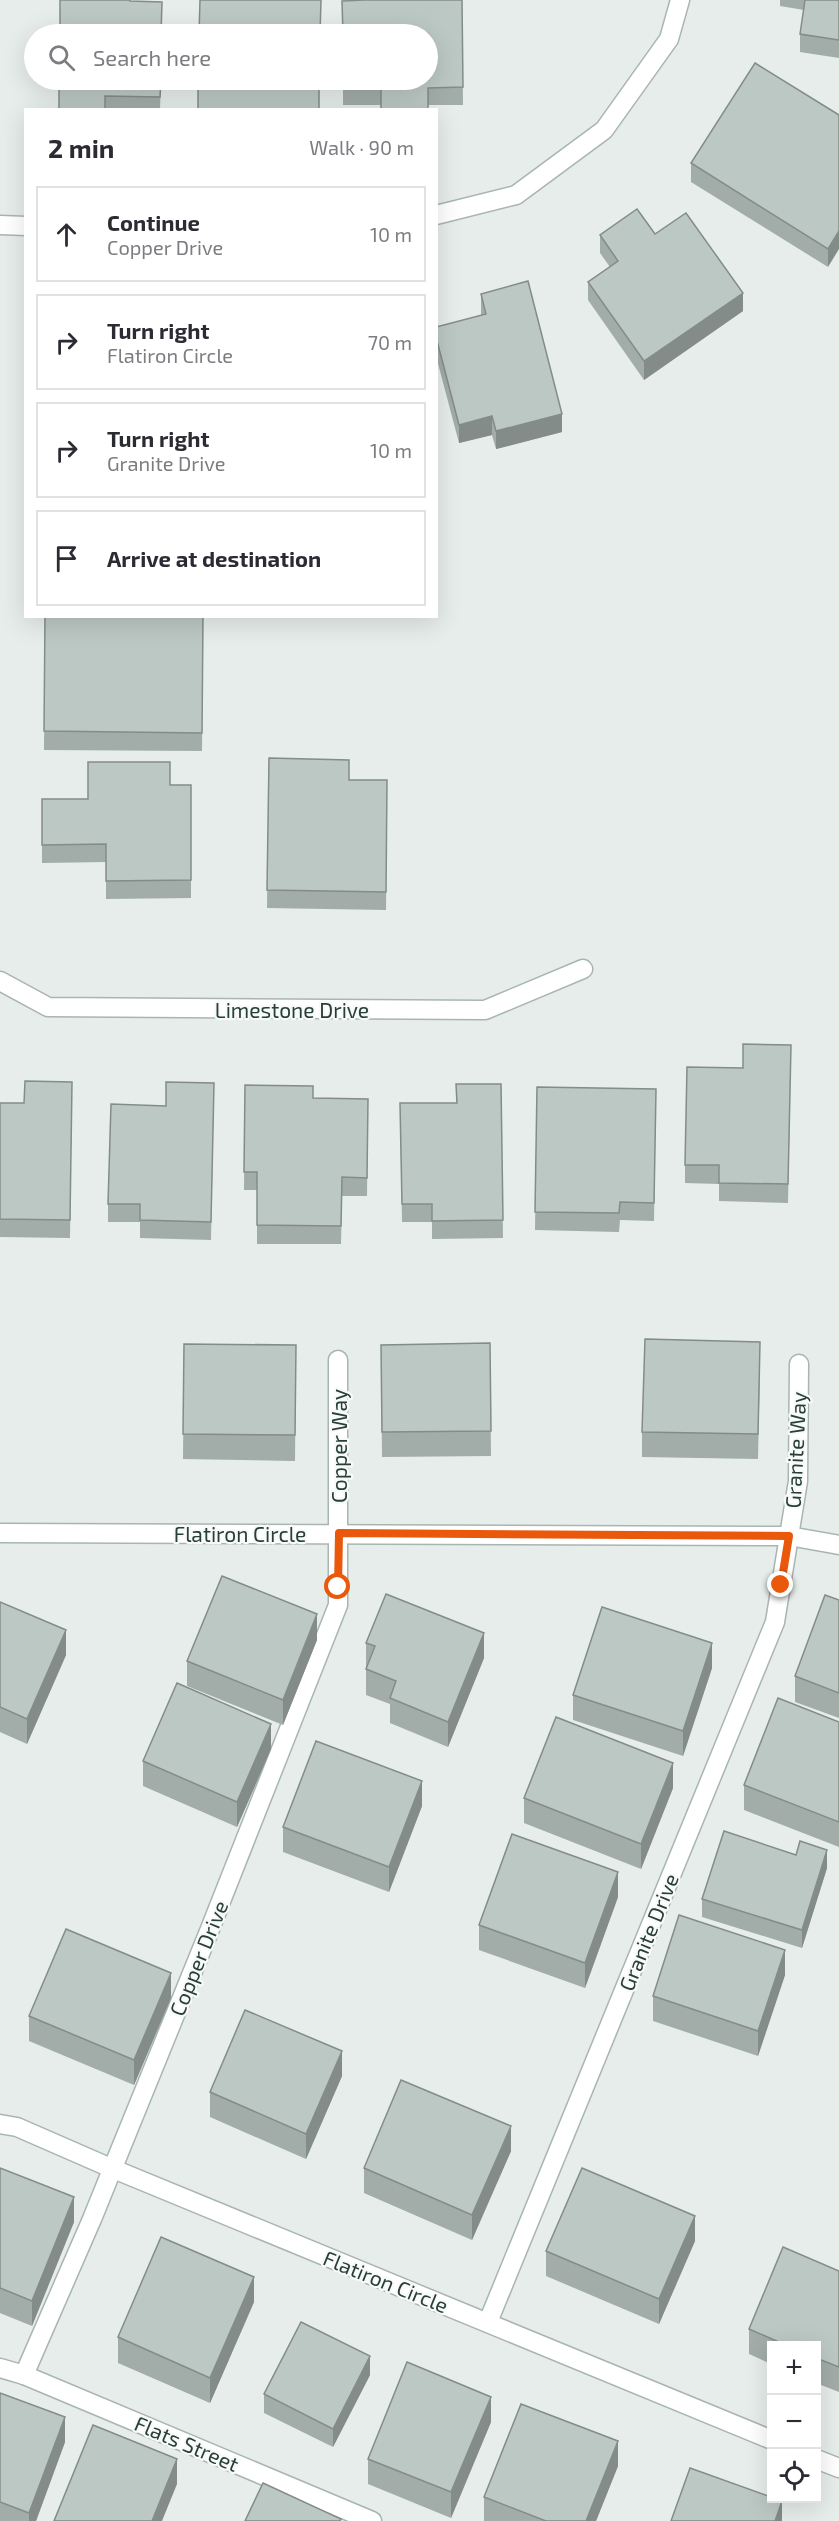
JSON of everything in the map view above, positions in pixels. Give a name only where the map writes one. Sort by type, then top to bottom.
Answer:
[{"type":"street","points":[[438,214],[516,195],[604,130],[669,39],[680,0]]},
{"type":"street","points":[[0,225],[24,226]]},
{"type":"street","name":"Limestone Drive","points":[[0,981],[48,1007],[485,1010],[583,969]]},
{"type":"street","name":"Copper Way","points":[[338,1360],[339,1533]]},
{"type":"street","name":"Granite Way","points":[[789,1536],[798,1481],[799,1364]]},
{"type":"street","name":"Flatiron Circle","points":[[0,1533],[789,1536],[839,1545]]},
{"type":"street","name":"Copper Drive","points":[[24,2375],[92,2219],[338,1605],[339,1533]]},
{"type":"street","name":"Granite Drive","points":[[488,2322],[775,1622],[789,1536]]},
{"type":"street","name":"Flatiron Circle","points":[[0,2124],[17,2127],[111,2168],[767,2438]]},
{"type":"street","name":"Flats Street","points":[[0,2368],[24,2375],[372,2521]]},
{"type":"street","points":[[821,2461],[839,2468]]},
{"type":"building","points":[[60,0],[162,2],[161,24],[60,24]]},
{"type":"building","points":[[200,0],[321,0],[320,24],[199,24]]},
{"type":"building","points":[[462,0],[463,87],[438,88],[438,24],[343,24],[342,1]]},
{"type":"building","points":[[805,0],[839,0],[839,40],[800,34]]},
{"type":"building","points":[[755,63],[839,115],[839,231],[828,249],[691,163]]},
{"type":"building","points":[[59,90],[160,90],[160,97],[105,96],[105,108],[59,108]]},
{"type":"building","points":[[198,90],[319,90],[319,108],[198,108]]},
{"type":"building","points":[[381,90],[428,90],[428,108],[381,108]]},
{"type":"building","points":[[637,209],[655,234],[686,213],[743,293],[644,361],[588,282],[618,261],[600,235]]},
{"type":"building","points":[[528,281],[562,414],[496,431],[492,416],[459,425],[438,345],[438,326],[486,314],[481,294]]},
{"type":"building","points":[[45,618],[203,618],[202,733],[44,731]]},
{"type":"building","points":[[269,758],[349,760],[349,780],[387,780],[386,892],[267,890]]},
{"type":"building","points":[[88,762],[170,762],[170,785],[191,785],[191,880],[106,881],[106,844],[42,845],[42,799],[88,799]]},
{"type":"building","points":[[743,1044],[791,1045],[788,1184],[719,1183],[719,1165],[685,1165],[687,1067],[743,1068]]},
{"type":"building","points":[[25,1081],[72,1082],[70,1220],[0,1219],[0,1103],[24,1103]]},
{"type":"building","points":[[166,1082],[214,1083],[211,1222],[140,1220],[140,1204],[108,1204],[111,1104],[166,1106]]},
{"type":"building","points":[[456,1084],[501,1084],[503,1220],[432,1221],[432,1204],[402,1204],[400,1103],[457,1103]]},
{"type":"building","points":[[245,1085],[313,1086],[313,1098],[368,1099],[367,1178],[342,1177],[341,1226],[257,1225],[257,1172],[244,1172]]},
{"type":"building","points":[[537,1087],[656,1089],[654,1203],[620,1202],[619,1213],[535,1212]]},
{"type":"building","points":[[645,1339],[760,1342],[758,1434],[642,1432]]},
{"type":"building","points":[[490,1343],[491,1431],[382,1432],[381,1345]]},
{"type":"building","points":[[184,1344],[296,1345],[295,1435],[183,1434]]},
{"type":"building","points":[[222,1576],[317,1614],[283,1700],[187,1661]]},
{"type":"building","points":[[386,1594],[484,1633],[448,1722],[390,1698],[396,1681],[366,1669],[375,1646],[366,1643]]},
{"type":"building","points":[[825,1595],[839,1600],[839,1693],[795,1676]]},
{"type":"building","points":[[0,1602],[66,1630],[27,1719],[0,1707]]},
{"type":"building","points":[[602,1607],[712,1643],[683,1731],[573,1695]]},
{"type":"building","points":[[177,1683],[271,1724],[237,1802],[143,1761]]},
{"type":"building","points":[[778,1698],[839,1722],[839,1822],[744,1785]]},
{"type":"building","points":[[556,1717],[673,1763],[641,1844],[524,1798]]},
{"type":"building","points":[[316,1741],[422,1781],[389,1867],[283,1827]]},
{"type":"building","points":[[724,1831],[796,1855],[800,1841],[827,1850],[802,1930],[702,1899]]},
{"type":"building","points":[[512,1834],[618,1872],[585,1963],[479,1925]]},
{"type":"building","points":[[679,1915],[785,1950],[758,2031],[653,1996]]},
{"type":"building","points":[[66,1929],[171,1973],[134,2060],[29,2016]]},
{"type":"building","points":[[245,2010],[342,2051],[306,2134],[210,2092]]},
{"type":"building","points":[[401,2080],[511,2126],[472,2215],[364,2168]]},
{"type":"building","points":[[0,2168],[74,2197],[32,2301],[0,2288]]},
{"type":"building","points":[[582,2168],[695,2216],[659,2299],[546,2251]]},
{"type":"building","points":[[161,2237],[254,2277],[210,2378],[118,2337]]},
{"type":"building","points":[[783,2247],[839,2271],[839,2367],[821,2360],[821,2341],[777,2341],[749,2329]]},
{"type":"building","points":[[301,2322],[370,2356],[333,2429],[264,2394]]},
{"type":"building","points":[[407,2362],[491,2397],[451,2492],[368,2459]]},
{"type":"building","points":[[0,2393],[65,2417],[29,2513],[0,2502]]},
{"type":"building","points":[[521,2404],[618,2441],[586,2521],[546,2521],[484,2497]]},
{"type":"building","points":[[93,2425],[177,2459],[152,2521],[54,2521]]},
{"type":"building","points":[[690,2468],[767,2496],[767,2503],[781,2503],[775,2521],[671,2521]]},
{"type":"building","points":[[263,2483],[341,2519],[340,2521],[245,2521]]},
{"type":"route","points":[[338,1587],[339,1533],[789,1536],[781,1585]]}]
